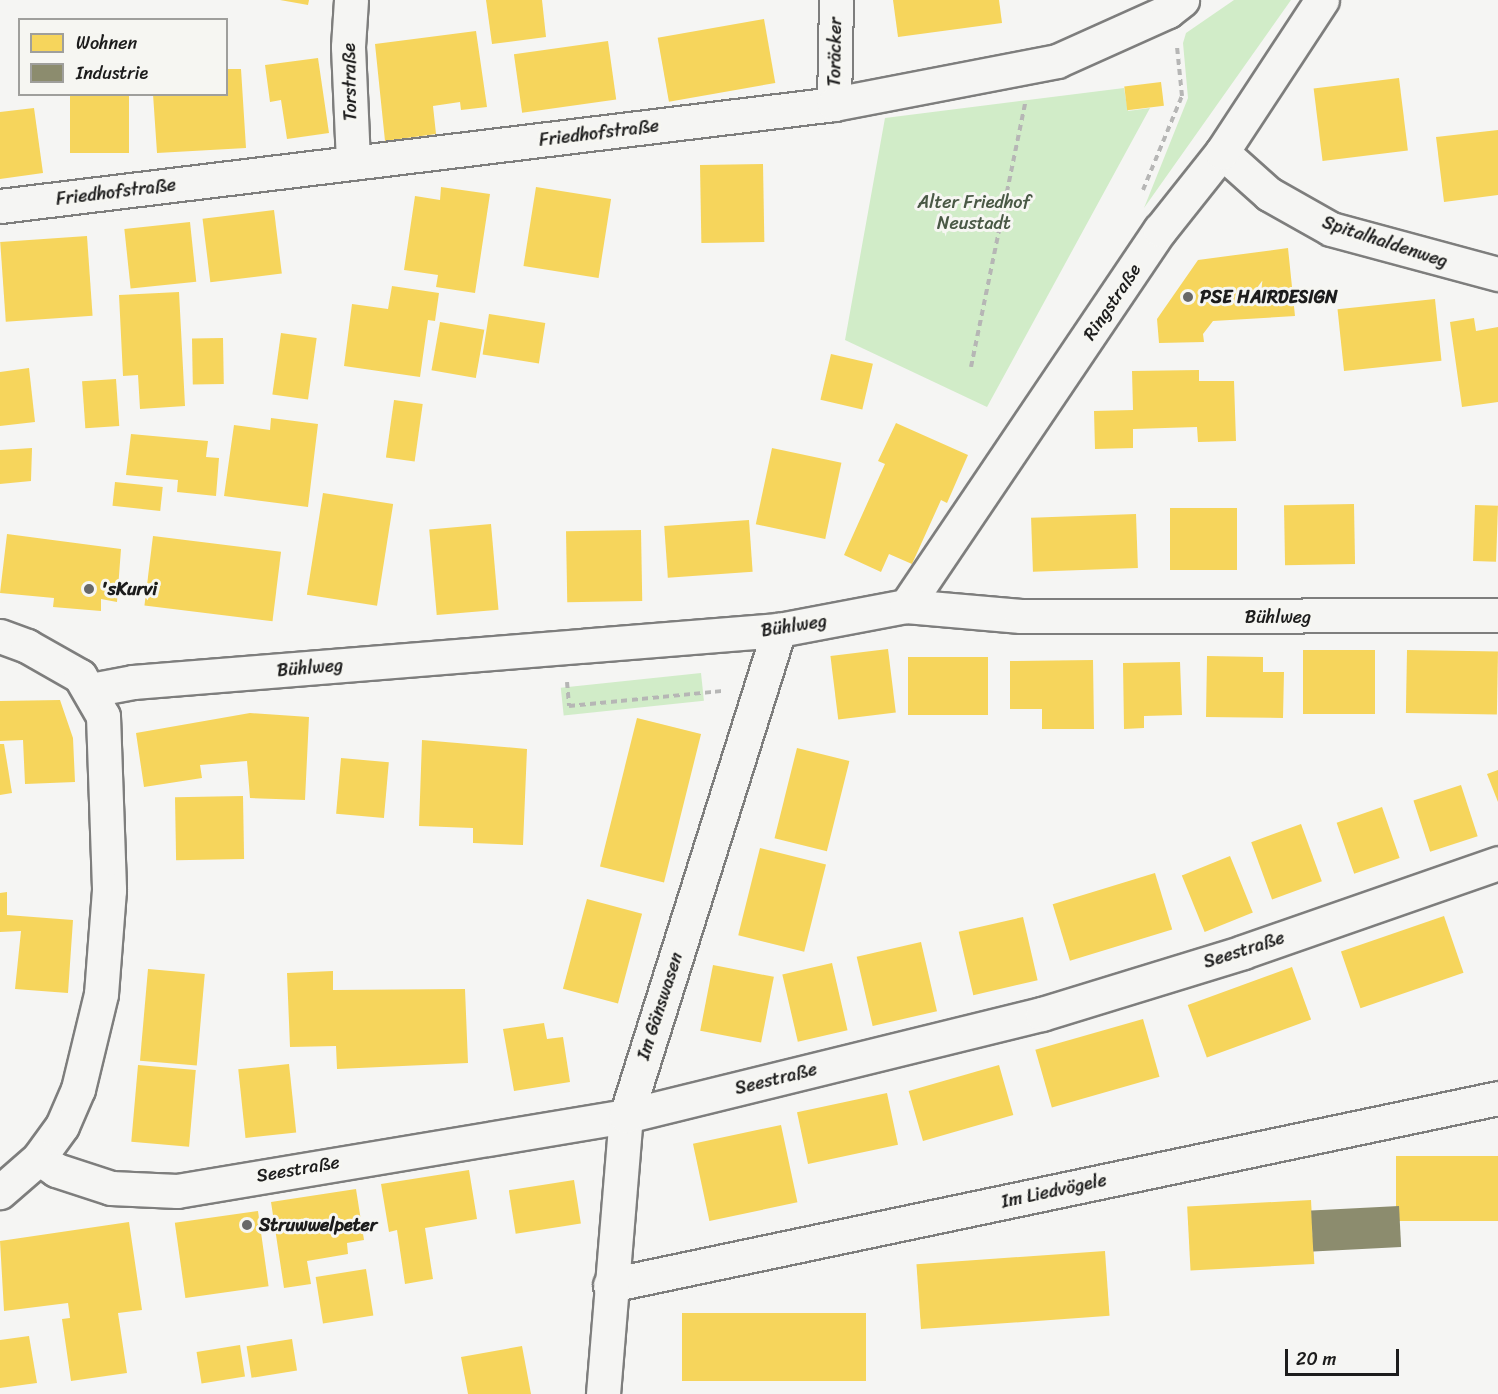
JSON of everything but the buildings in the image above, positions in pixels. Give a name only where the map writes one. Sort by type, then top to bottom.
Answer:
[{"type":"street","name":"Torstraße","points":[[351,0],[348,47],[353,164]]},
{"type":"street","name":"Toräcker","points":[[834,104],[836,0]]},
{"type":"street","name":"Friedhofstraße","points":[[0,206],[834,104],[1057,61],[1168,11],[1182,0]]},
{"type":"street","name":"Ringstraße","points":[[906,606],[1160,230],[1222,152],[1322,0]]},
{"type":"street","name":"Spitalhaldenweg","points":[[1222,152],[1269,194],[1331,229],[1498,274]]},
{"type":"street","name":"Bühlweg","points":[[91,690],[133,682],[779,630],[906,606],[1021,616],[1498,615]]},
{"type":"street","name":"Im Gänswasen","points":[[603,1394],[610,1285],[626,1116],[779,630]]},
{"type":"street","points":[[0,636],[66,666],[91,690],[103,716],[109,791],[110,890],[101,994],[78,1089],[62,1126],[39,1158],[0,1191]]},
{"type":"street","name":"Seestraße","points":[[39,1158],[56,1170],[111,1188],[177,1191],[626,1116],[1042,1014],[1243,952],[1498,863]]},
{"type":"street","name":"Im Liedvögele","points":[[610,1285],[1498,1098]]},
{"type":"path","points":[[1142,194],[1182,96],[1178,41]]},
{"type":"path","points":[[971,367],[1028,91]]},
{"type":"path","points":[[566,678],[569,706],[725,691]]},
{"type":"green space","points":[[1234,0],[1291,0],[1144,208],[1188,98],[1183,43],[1186,33]]},
{"type":"green space","name":"Alter Friedhof Neustadt","points":[[1124,88],[1128,111],[1150,108],[987,407],[845,340],[885,118]]},
{"type":"green space","points":[[701,673],[704,701],[564,716],[561,688]]},
{"type":"place","name":"PSE HAIRDESIGN","points":[[1188,297]]},
{"type":"place","name":"'sKurvi","points":[[89,589]]},
{"type":"place","name":"Struwwelpeter","points":[[247,1225]]}]
